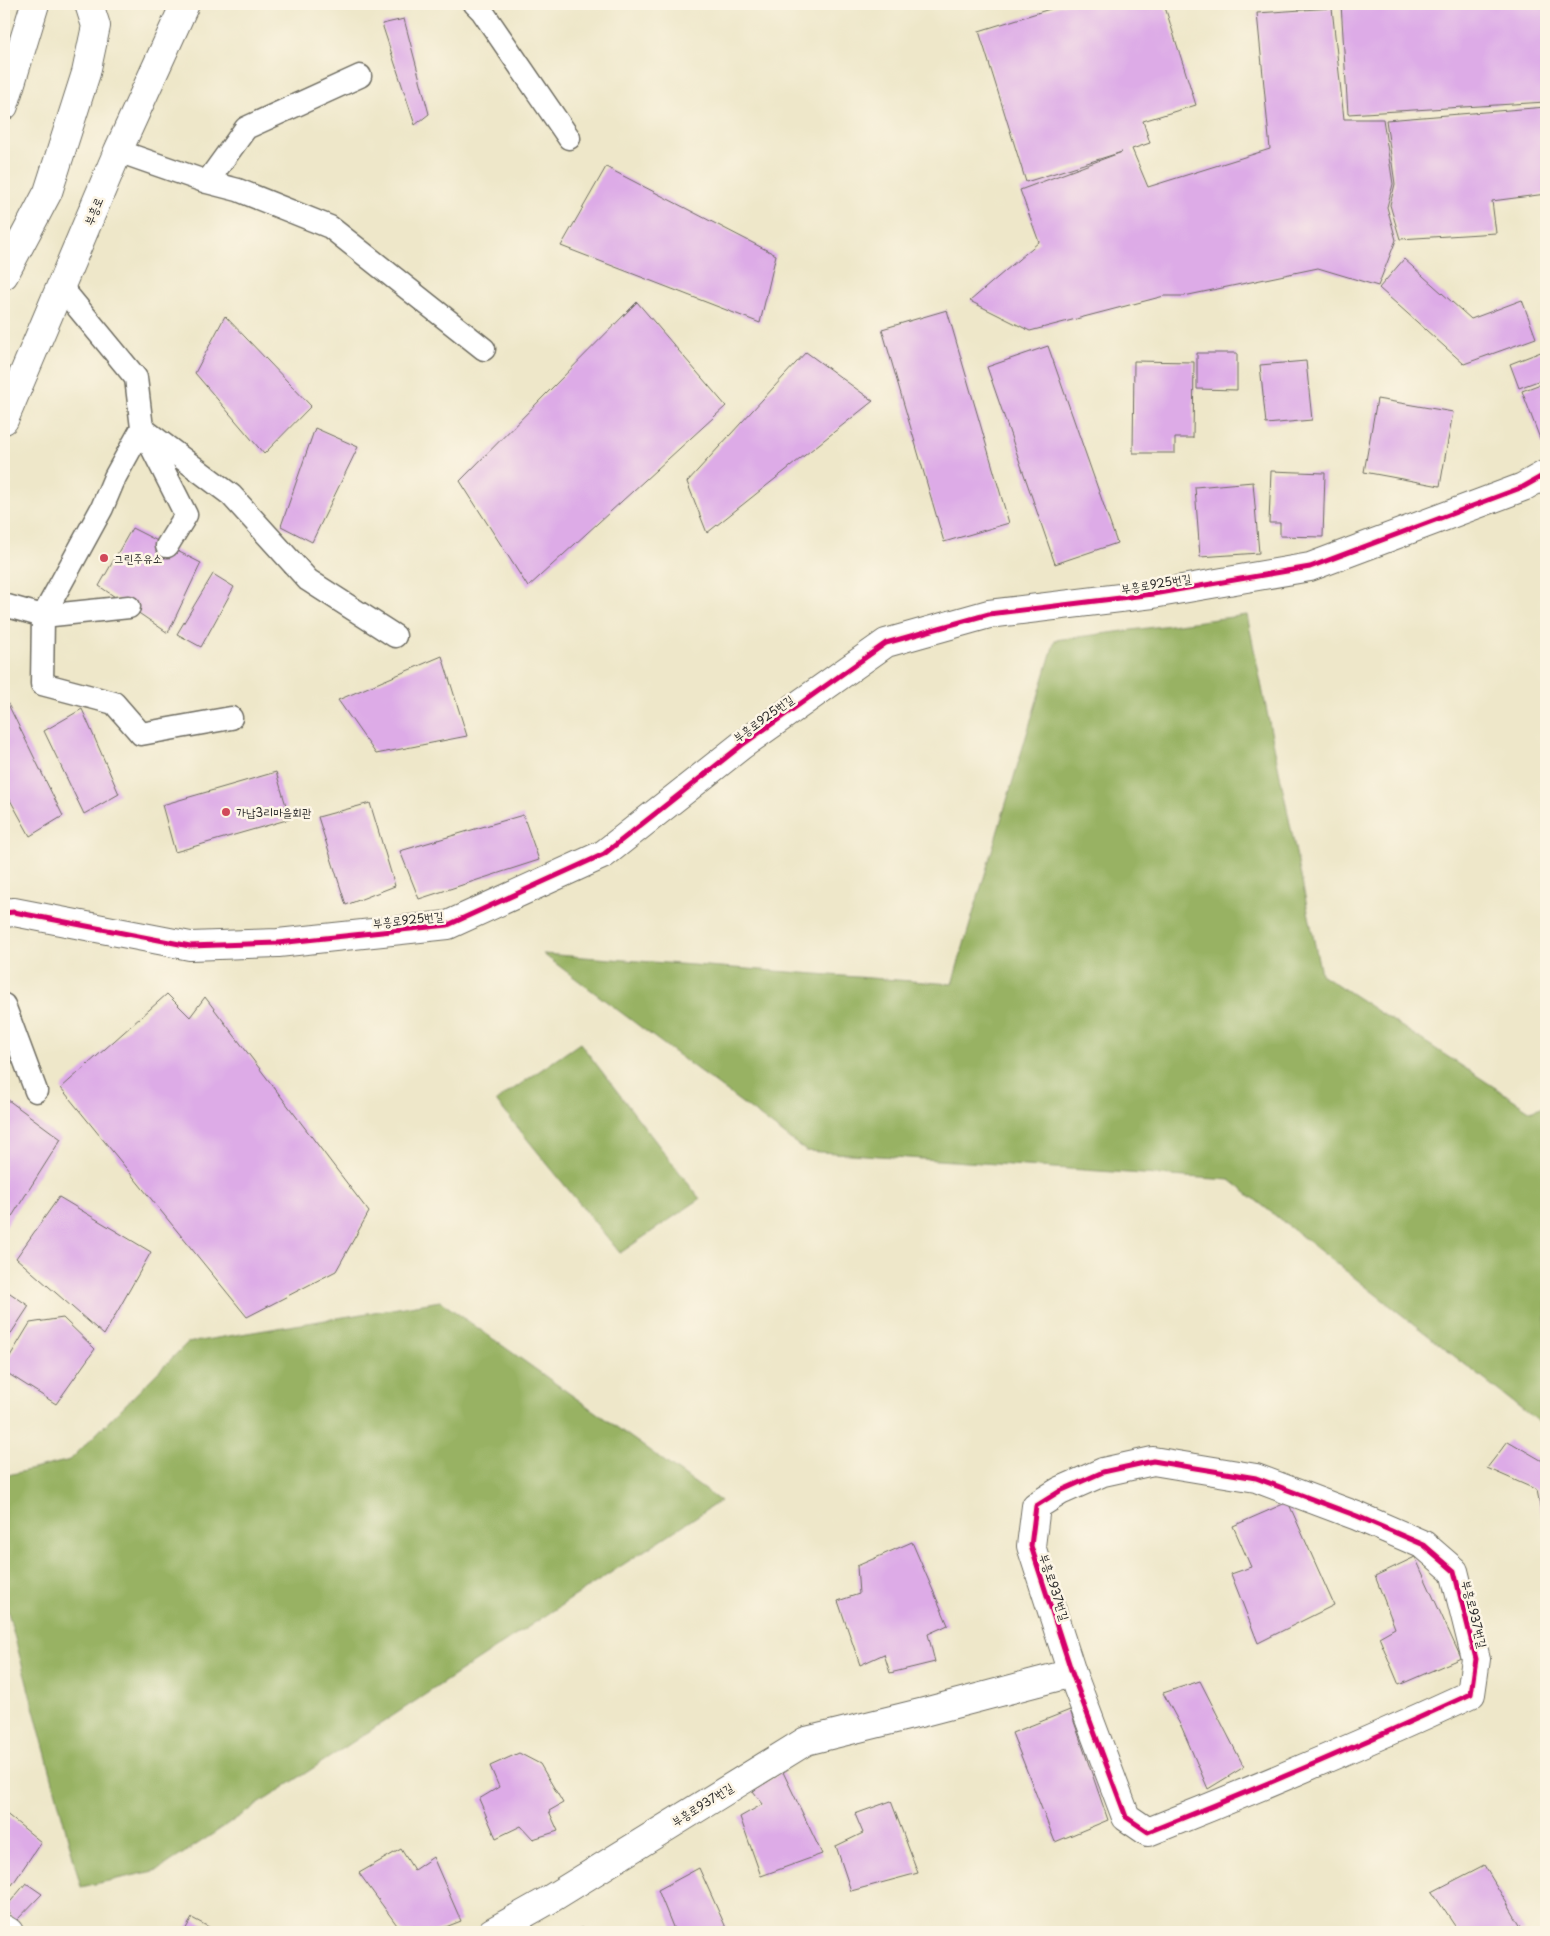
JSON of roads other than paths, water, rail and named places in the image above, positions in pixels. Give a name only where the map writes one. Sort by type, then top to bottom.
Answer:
[{"type":"street","points":[[4,106],[35,4]]},
{"type":"street","points":[[4,275],[48,192],[86,73],[96,26],[89,4]]},
{"type":"street","name":"부흥로","points":[[4,420],[118,150],[185,4]]},
{"type":"street","name":"부흥로925번길","points":[[4,913],[14,912],[190,946],[278,943],[448,925],[604,854],[742,745],[886,643],[989,614],[1153,594],[1310,566],[1523,487],[1546,474]]},
{"type":"street","name":"부흥로937번길","points":[[1153,1461],[1256,1478],[1357,1516],[1424,1545],[1454,1571],[1476,1660],[1471,1694],[1392,1731],[1148,1832],[1126,1817],[1072,1672],[1031,1546],[1036,1506],[1060,1491],[1103,1472],[1153,1461]]},
{"type":"street","name":"부흥로937번길","points":[[492,1932],[547,1901],[806,1741],[924,1712],[1072,1672]]},
{"type":"street","points":[[4,1929],[9,1932]]},
{"type":"lane","points":[[475,4],[568,138]]},
{"type":"lane","points":[[207,182],[246,128],[360,76]]},
{"type":"lane","points":[[118,150],[207,182],[238,190],[330,227],[484,349]]},
{"type":"lane","points":[[61,287],[136,378],[142,428],[186,516],[167,546]]},
{"type":"lane","points":[[142,428],[102,508],[42,616],[42,684],[114,703],[141,734],[231,718]]},
{"type":"lane","points":[[142,428],[231,495],[308,580],[396,636]]},
{"type":"lane","points":[[4,605],[42,616],[129,607]]},
{"type":"lane","points":[[4,1005],[36,1091]]},
{"type":"place","name":"그린주유소","points":[[104,558]]},
{"type":"place","name":"가납3리마을회관","points":[[226,812]]}]
